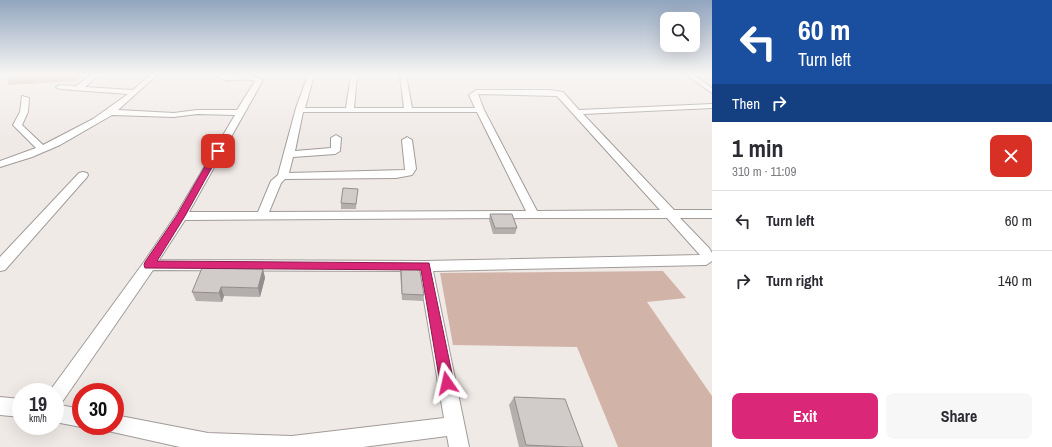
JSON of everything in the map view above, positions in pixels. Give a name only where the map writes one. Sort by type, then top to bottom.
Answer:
[{"type":"street","points":[[0,164],[41,148],[78,131],[110,112],[129,96]]},
{"type":"street","points":[[64,385],[149,265],[181,216],[250,96]]},
{"type":"street","points":[[283,176],[304,96]]},
{"type":"street","points":[[350,110],[352,96]]},
{"type":"street","points":[[406,96],[408,110]]},
{"type":"street","points":[[473,96],[534,216]]},
{"type":"street","points":[[149,265],[425,266],[706,260],[708,257],[704,250],[562,96]]},
{"type":"street","points":[[25,98],[24,112],[17,126],[41,148]]},
{"type":"street","points":[[578,112],[712,106]]},
{"type":"street","points":[[300,108],[308,111],[480,110]]},
{"type":"street","points":[[110,112],[174,115],[197,112],[240,113]]},
{"type":"street","points":[[289,155],[335,151],[336,138]]},
{"type":"street","points":[[262,216],[276,181],[283,176],[403,175],[408,173],[411,170],[407,140]]},
{"type":"street","points":[[0,266],[83,175]]},
{"type":"street","points":[[181,216],[534,216],[712,214]]},
{"type":"street","points":[[425,266],[459,447]]},
{"type":"street","points":[[0,406],[12,407]]},
{"type":"street","points":[[124,426],[208,443],[292,446],[455,426]]},
{"type":"shaded area","points":[[663,271],[686,298],[647,302],[712,396],[712,447],[618,447],[577,347],[453,345],[440,273]]},
{"type":"building","points":[[343,188],[358,189],[356,204],[341,203]]},
{"type":"building","points":[[490,214],[512,214],[517,228],[495,228]]},
{"type":"building","points":[[401,266],[419,266],[424,295],[402,294]]},
{"type":"building","points":[[202,268],[263,269],[258,288],[221,287],[219,293],[192,292]]},
{"type":"building","points":[[514,397],[565,399],[583,447],[526,445]]},
{"type":"route","points":[[218,151],[181,216],[149,265],[425,266],[447,383]]}]
